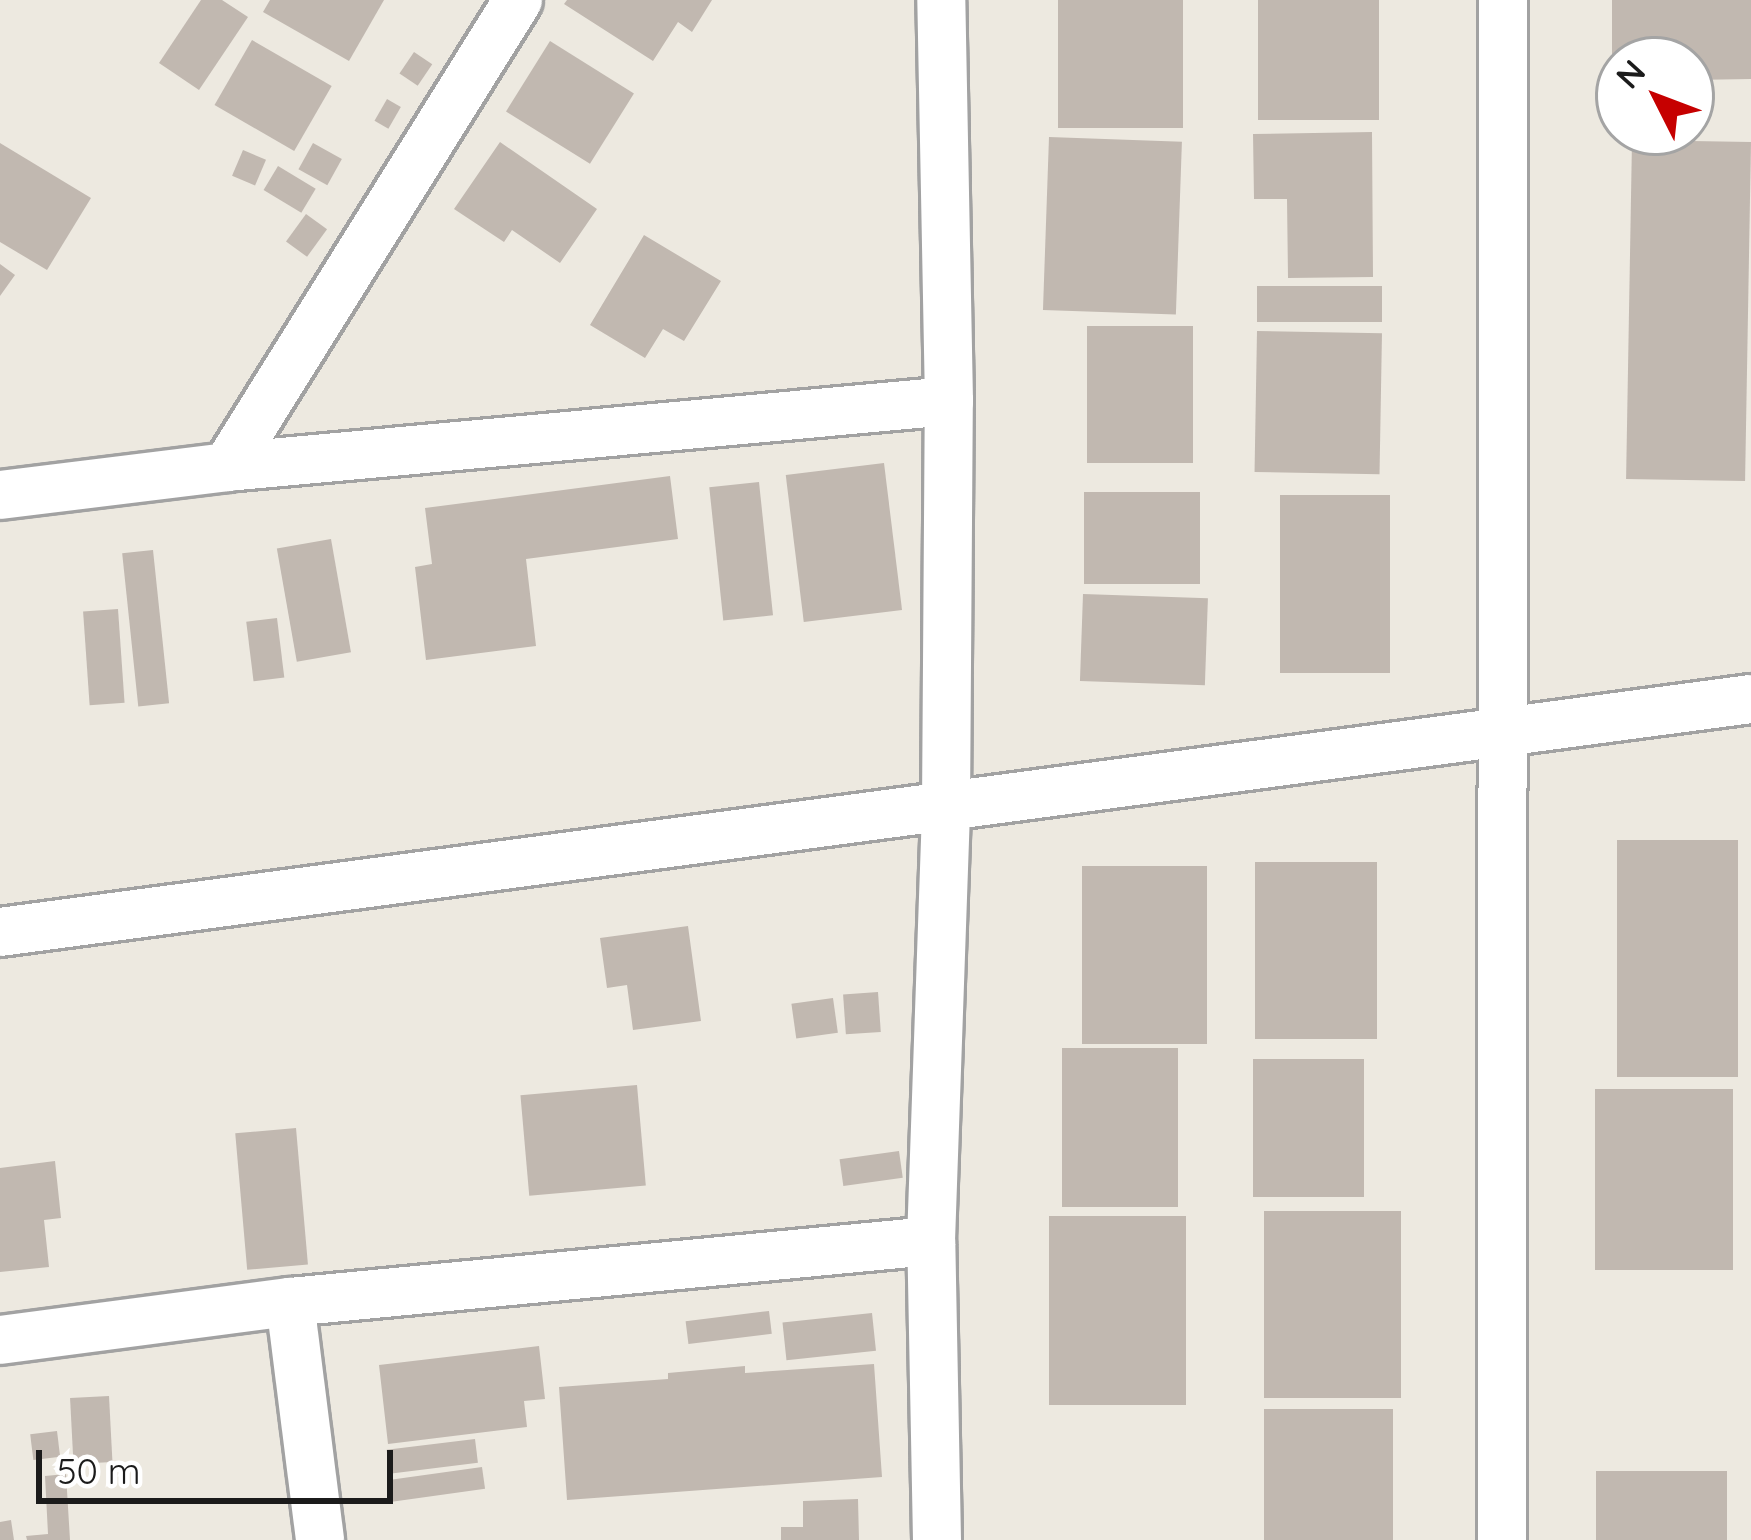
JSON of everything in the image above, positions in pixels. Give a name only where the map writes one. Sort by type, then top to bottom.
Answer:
[{"type":"street","points":[[227,467],[518,0]]},
{"type":"street","points":[[937,1540],[931,1241],[946,807],[949,401],[941,0]]},
{"type":"street","points":[[1502,1540],[1503,0]]},
{"type":"street","points":[[0,495],[227,467],[949,401]]},
{"type":"street","points":[[0,932],[1751,699]]},
{"type":"street","points":[[0,1340],[290,1302],[931,1241]]},
{"type":"street","points":[[290,1302],[320,1540]]},
{"type":"building","points":[[201,0],[222,0],[248,17],[199,90],[159,63]]},
{"type":"building","points":[[270,0],[384,0],[349,61],[263,12]]},
{"type":"building","points":[[567,0],[712,0],[692,32],[678,22],[653,61],[564,4]]},
{"type":"building","points":[[1058,0],[1183,0],[1183,128],[1058,128]]},
{"type":"building","points":[[1258,0],[1379,0],[1379,120],[1258,120]]},
{"type":"building","points":[[1612,0],[1751,0],[1751,79],[1715,80],[1715,36],[1612,36]]},
{"type":"building","points":[[252,40],[332,86],[294,151],[214,105]]},
{"type":"building","points":[[550,41],[634,93],[590,164],[506,111]]},
{"type":"building","points":[[414,52],[432,64],[418,86],[399,74]]},
{"type":"building","points":[[387,99],[401,107],[388,129],[374,121]]},
{"type":"building","points":[[1372,132],[1373,277],[1288,278],[1287,199],[1254,199],[1253,134]]},
{"type":"building","points":[[1049,137],[1182,142],[1176,315],[1043,310]]},
{"type":"building","points":[[1715,141],[1751,142],[1745,481],[1626,479],[1632,156],[1715,156]]},
{"type":"building","points":[[500,142],[597,209],[560,263],[512,230],[504,242],[454,209]]},
{"type":"building","points":[[0,143],[91,198],[47,270],[0,242]]},
{"type":"building","points":[[313,143],[342,159],[327,185],[298,169]]},
{"type":"building","points":[[243,150],[266,160],[255,186],[232,176]]},
{"type":"building","points":[[278,166],[316,189],[301,213],[264,190]]},
{"type":"building","points":[[306,214],[327,229],[307,257],[286,242]]},
{"type":"building","points":[[644,235],[721,281],[684,341],[663,329],[645,358],[590,325]]},
{"type":"building","points":[[0,264],[15,275],[0,296]]},
{"type":"building","points":[[1257,286],[1382,286],[1382,322],[1257,322]]},
{"type":"building","points":[[1087,326],[1193,326],[1193,463],[1087,463]]},
{"type":"building","points":[[1257,331],[1382,333],[1380,474],[1255,472]]},
{"type":"building","points":[[884,463],[902,610],[804,622],[786,475]]},
{"type":"building","points":[[670,476],[678,539],[526,559],[536,646],[426,660],[415,567],[432,564],[425,508]]},
{"type":"building","points":[[759,482],[773,615],[723,620],[709,487]]},
{"type":"building","points":[[1084,492],[1200,492],[1200,584],[1084,584]]},
{"type":"building","points":[[1280,495],[1390,495],[1390,673],[1280,673]]},
{"type":"building","points":[[331,539],[351,652],[297,662],[277,549]]},
{"type":"building","points":[[153,550],[169,703],[138,706],[122,553]]},
{"type":"building","points":[[1083,594],[1208,598],[1205,685],[1080,681]]},
{"type":"building","points":[[118,609],[125,703],[90,705],[83,611]]},
{"type":"building","points":[[277,618],[284,678],[254,681],[246,622]]},
{"type":"building","points":[[1617,840],[1738,840],[1738,1077],[1617,1077]]},
{"type":"building","points":[[1255,862],[1377,862],[1377,1039],[1255,1039]]},
{"type":"building","points":[[1082,866],[1207,866],[1207,1044],[1082,1044]]},
{"type":"building","points":[[688,926],[701,1021],[633,1030],[627,985],[607,988],[600,938]]},
{"type":"building","points":[[878,992],[881,1032],[846,1034],[843,994]]},
{"type":"building","points":[[833,998],[838,1033],[796,1039],[791,1004]]},
{"type":"building","points":[[1062,1048],[1178,1048],[1178,1207],[1062,1207]]},
{"type":"building","points":[[1253,1059],[1364,1059],[1364,1197],[1253,1197]]},
{"type":"building","points":[[637,1085],[646,1186],[529,1196],[520,1095]]},
{"type":"building","points":[[1595,1089],[1733,1089],[1733,1270],[1595,1270]]},
{"type":"building","points":[[296,1128],[308,1264],[247,1270],[235,1133]]},
{"type":"building","points":[[899,1151],[903,1178],[843,1186],[840,1159]]},
{"type":"building","points":[[55,1161],[61,1218],[44,1220],[49,1267],[0,1272],[0,1168]]},
{"type":"building","points":[[1264,1211],[1401,1211],[1401,1398],[1264,1398]]},
{"type":"building","points":[[1049,1216],[1186,1216],[1186,1405],[1049,1405]]},
{"type":"building","points":[[769,1311],[772,1334],[688,1344],[686,1321]]},
{"type":"building","points":[[872,1313],[876,1351],[786,1360],[782,1322]]},
{"type":"building","points":[[539,1346],[545,1399],[524,1401],[527,1427],[388,1444],[379,1365]]},
{"type":"building","points":[[874,1364],[882,1477],[567,1500],[559,1387],[668,1379],[668,1373],[745,1366],[745,1373]]},
{"type":"building","points":[[109,1396],[112,1462],[74,1464],[70,1398]]},
{"type":"building","points":[[1264,1409],[1393,1409],[1393,1540],[1264,1540]]},
{"type":"building","points":[[57,1431],[60,1457],[33,1460],[30,1434]]},
{"type":"building","points":[[475,1439],[478,1463],[390,1474],[387,1450]]},
{"type":"building","points":[[482,1467],[485,1489],[392,1502],[389,1480]]},
{"type":"building","points":[[1596,1471],[1727,1471],[1727,1540],[1596,1540]]},
{"type":"building","points":[[66,1474],[70,1540],[27,1540],[26,1536],[48,1534],[45,1476]]},
{"type":"building","points":[[858,1499],[859,1540],[781,1540],[781,1527],[803,1527],[803,1501]]},
{"type":"building","points":[[11,1520],[14,1540],[0,1540],[0,1522]]}]
